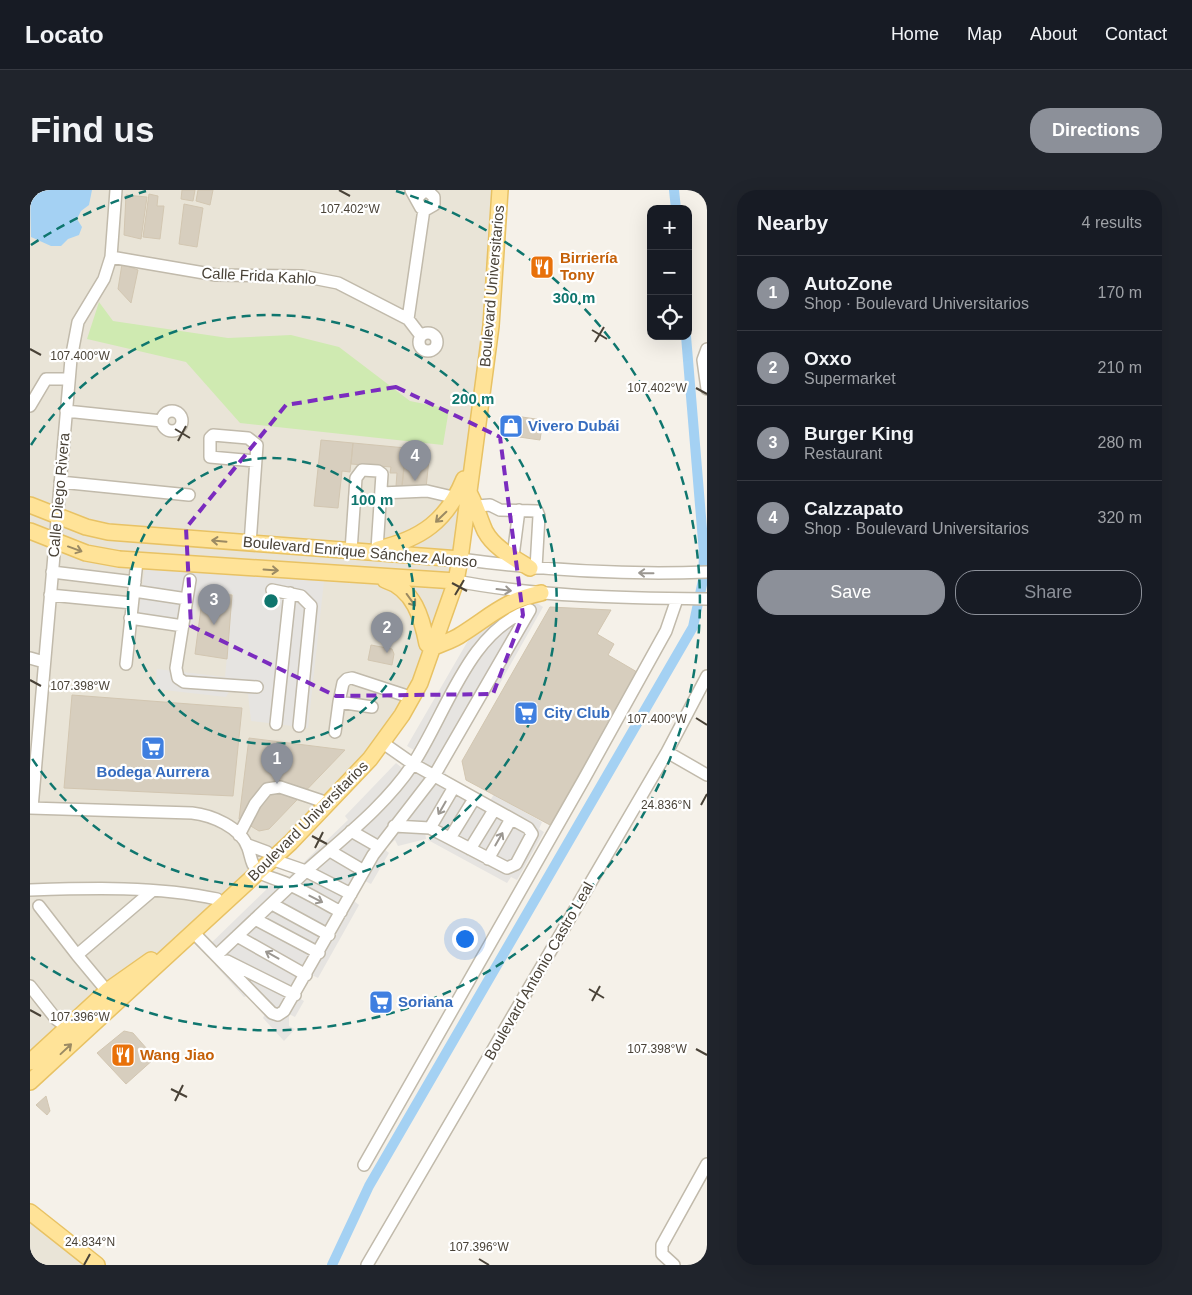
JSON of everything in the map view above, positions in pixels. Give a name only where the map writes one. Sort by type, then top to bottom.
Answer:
[{"type":"main road","name":"Boulevard Universitarios","points":[[30,1082],[155,962],[216,899],[255,868],[335,798],[383,743],[416,690],[451,581],[455,559],[490,318],[498,190]]},
{"type":"main road","name":"Boulevard Universitarios","points":[[455,559],[462,495],[491,326],[498,190]]},
{"type":"main road","points":[[373,551],[406,542],[430,528],[462,495],[466,476]]},
{"type":"main road","points":[[462,495],[477,506],[486,532],[512,562],[533,568]]},
{"type":"main road","name":"Boulevard Enrique Sánchez Alonso","points":[[30,505],[86,527],[108,532],[250,544],[373,551],[455,559]]},
{"type":"main road","name":"Boulevard Enrique Sánchez Alonso","points":[[30,531],[86,553],[137,561],[451,581]]},
{"type":"main road","points":[[372,577],[393,582],[410,597],[422,621],[431,646],[462,634],[483,618],[508,603],[544,593]]},
{"type":"main road","name":"Boulevard Universitarios","points":[[269,856],[360,759],[404,695],[431,646]]},
{"type":"main road","name":"Boulevard Universitarios","points":[[30,1062],[107,991],[155,962],[193,932],[255,868]]},
{"type":"main road","points":[[30,1212],[86,1262]]},
{"type":"street","name":"Calle Diego Rivera","points":[[31,808],[66,411],[75,330],[104,279],[112,257],[116,190]]},
{"type":"street","points":[[408,319],[424,209],[419,206],[414,194]]},
{"type":"street","name":"Calle Frida Kahlo","points":[[112,257],[216,276],[276,276],[321,279],[352,288],[408,319],[421,336]]},
{"type":"street","points":[[707,349],[703,360],[707,389]]},
{"type":"street","points":[[30,406],[46,379],[69,379]]},
{"type":"street","points":[[66,411],[162,421]]},
{"type":"street","points":[[250,544],[255,461]]},
{"type":"street","points":[[351,551],[356,478],[359,472],[380,472],[382,476],[381,493],[373,551]]},
{"type":"street","points":[[60,482],[189,495]]},
{"type":"street","points":[[381,493],[427,492],[462,495]]},
{"type":"street","points":[[477,506],[490,505],[500,510],[537,511],[539,516],[533,568],[646,573],[707,572]]},
{"type":"street","points":[[512,562],[519,510]]},
{"type":"street","name":"Boulevard Enrique Sánchez Alonso","points":[[455,559],[512,562]]},
{"type":"street","points":[[126,664],[137,561]]},
{"type":"street","points":[[52,572],[134,586],[187,599]]},
{"type":"street","points":[[190,580],[176,672],[180,680],[184,682],[257,687]]},
{"type":"street","name":"Boulevard Enrique Sánchez Alonso","points":[[451,581],[500,589],[628,599],[707,599]]},
{"type":"street","points":[[272,590],[305,598],[311,610],[299,726]]},
{"type":"street","points":[[276,724],[290,593]]},
{"type":"street","points":[[193,932],[274,1014],[282,1014],[295,995],[379,846],[434,776],[530,610],[544,593]]},
{"type":"street","points":[[50,595],[132,603]]},
{"type":"street","points":[[364,1164],[556,829],[666,631],[677,599]]},
{"type":"street","points":[[219,957],[237,936],[387,796],[413,764],[469,664],[484,642],[508,621],[530,610]]},
{"type":"street","points":[[130,618],[183,626]]},
{"type":"street","points":[[30,658],[44,662]]},
{"type":"street","name":"Boulevard Antonio Castro Leal","points":[[367,1265],[667,752],[707,676]]},
{"type":"street","points":[[335,732],[339,702],[343,683],[346,679],[370,683],[404,695]]},
{"type":"street","points":[[339,702],[372,707]]},
{"type":"street","points":[[383,743],[413,764],[532,832],[556,829]]},
{"type":"street","points":[[667,752],[707,775]]},
{"type":"street","points":[[239,835],[255,804],[267,789],[280,787],[322,801]]},
{"type":"street","points":[[430,828],[454,788]]},
{"type":"street","points":[[450,838],[474,799]]},
{"type":"street","points":[[31,808],[200,814],[217,820],[239,835],[248,846],[255,868],[341,912]]},
{"type":"street","points":[[470,849],[494,810]]},
{"type":"street","points":[[488,859],[511,819]]},
{"type":"street","points":[[394,826],[430,828],[503,867],[514,866],[530,840],[532,832]]},
{"type":"street","points":[[351,831],[379,846]]},
{"type":"street","points":[[248,846],[306,871],[351,894]]},
{"type":"street","points":[[330,850],[364,871]]},
{"type":"street","points":[[30,914],[39,906],[45,889]]},
{"type":"street","points":[[30,890],[152,891],[192,894],[216,899]]},
{"type":"street","points":[[77,955],[152,891]]},
{"type":"street","points":[[272,904],[329,935]]},
{"type":"street","points":[[39,906],[107,991]]},
{"type":"street","points":[[255,919],[319,953]]},
{"type":"street","points":[[237,936],[306,975]]},
{"type":"street","points":[[219,957],[295,995]]},
{"type":"street","points":[[30,986],[56,1019],[67,1027]]},
{"type":"street","points":[[674,1265],[662,1254],[664,1240],[707,1164]]},
{"type":"highlighted area","points":[[396,387],[500,437],[523,615],[493,694],[336,696],[191,626],[186,528],[286,405]]},
{"type":"shaded area","points":[[30,190],[498,190],[493,326],[456,567],[420,678],[359,770],[30,1076]]},
{"type":"shaded area","points":[[145,568],[324,581],[308,728],[251,721],[248,694],[230,690],[226,697],[155,689],[157,669],[225,677],[233,594],[199,591],[194,625],[138,617]]},
{"type":"shaded area","points":[[543,594],[537,603],[543,607],[499,685],[491,681],[444,763],[446,777],[490,801],[494,794],[542,822],[539,829],[544,832],[517,880],[511,877],[507,883],[428,840],[431,834],[425,832],[426,839],[398,846],[395,840],[384,849],[389,853],[371,884],[365,881],[354,901],[359,905],[318,978],[312,975],[299,998],[304,1001],[295,1017],[289,1014],[289,1026],[295,1029],[284,1041],[263,1018],[265,1014],[247,996],[244,997],[215,965],[218,961],[205,949],[271,885],[276,889],[348,820],[345,816],[396,763],[402,768],[414,750],[407,746],[473,632],[481,623]]},
{"type":"shaded area","points":[[30,1214],[100,1265],[30,1265]]},
{"type":"green space","points":[[99,302],[113,321],[228,338],[291,335],[339,347],[410,401],[449,409],[443,445],[240,423],[186,362],[87,339]]},
{"type":"water","points":[[30,190],[92,190],[89,205],[81,211],[77,219],[82,227],[79,235],[68,239],[61,246],[51,246],[31,237]]},
{"type":"building","points":[[182,190],[195,190],[193,201],[181,199]]},
{"type":"building","points":[[198,190],[213,190],[210,205],[196,201]]},
{"type":"building","points":[[149,194],[158,196],[157,206],[164,206],[160,239],[143,237]]},
{"type":"building","points":[[126,195],[147,197],[141,239],[124,235]]},
{"type":"building","points":[[184,204],[203,208],[197,247],[179,244]]},
{"type":"building","points":[[122,264],[138,270],[131,303],[118,289]]},
{"type":"building","points":[[508,415],[543,420],[540,440],[505,435]]},
{"type":"building","points":[[321,440],[353,443],[350,472],[342,471],[338,508],[314,506]]},
{"type":"building","points":[[353,443],[406,448],[402,486],[396,486],[397,473],[390,473],[391,467],[351,464]]},
{"type":"building","points":[[406,448],[430,450],[426,488],[402,486]]},
{"type":"building","points":[[203,593],[232,595],[227,659],[195,654]]},
{"type":"building","points":[[550,607],[611,610],[597,634],[614,644],[608,655],[637,672],[550,825],[466,780],[462,761]]},
{"type":"building","points":[[371,645],[392,649],[394,654],[392,665],[368,660]]},
{"type":"building","name":"Bodega Aurrera","points":[[72,695],[242,708],[233,796],[64,788]]},
{"type":"building","points":[[249,738],[345,750],[269,829],[259,831],[239,819]]},
{"type":"building","points":[[124,1031],[133,1033],[155,1058],[126,1084],[97,1053]]},
{"type":"building","points":[[46,1096],[50,1111],[47,1115],[36,1105]]},
{"type":"waterway","points":[[674,190],[676,205]]},
{"type":"waterway","points":[[332,1265],[369,1186],[693,627],[703,580],[704,553],[686,340]]},
{"type":"place","name":"Birriería Tony","points":[[542,267]]},
{"type":"place","name":"Vivero Dubái","points":[[511,426]]},
{"type":"place","name":"Calzzapato","points":[[415,481]]},
{"type":"place","name":"Burger King","points":[[214,625]]},
{"type":"place","name":"Oxxo","points":[[387,653]]},
{"type":"place","name":"City Club","points":[[526,713]]},
{"type":"place","name":"Bodega Aurrera","points":[[153,748]]},
{"type":"place","name":"AutoZone","points":[[277,784]]},
{"type":"place","name":"Soriana","points":[[381,1002]]},
{"type":"place","name":"Wang Jiao","points":[[123,1055]]}]
